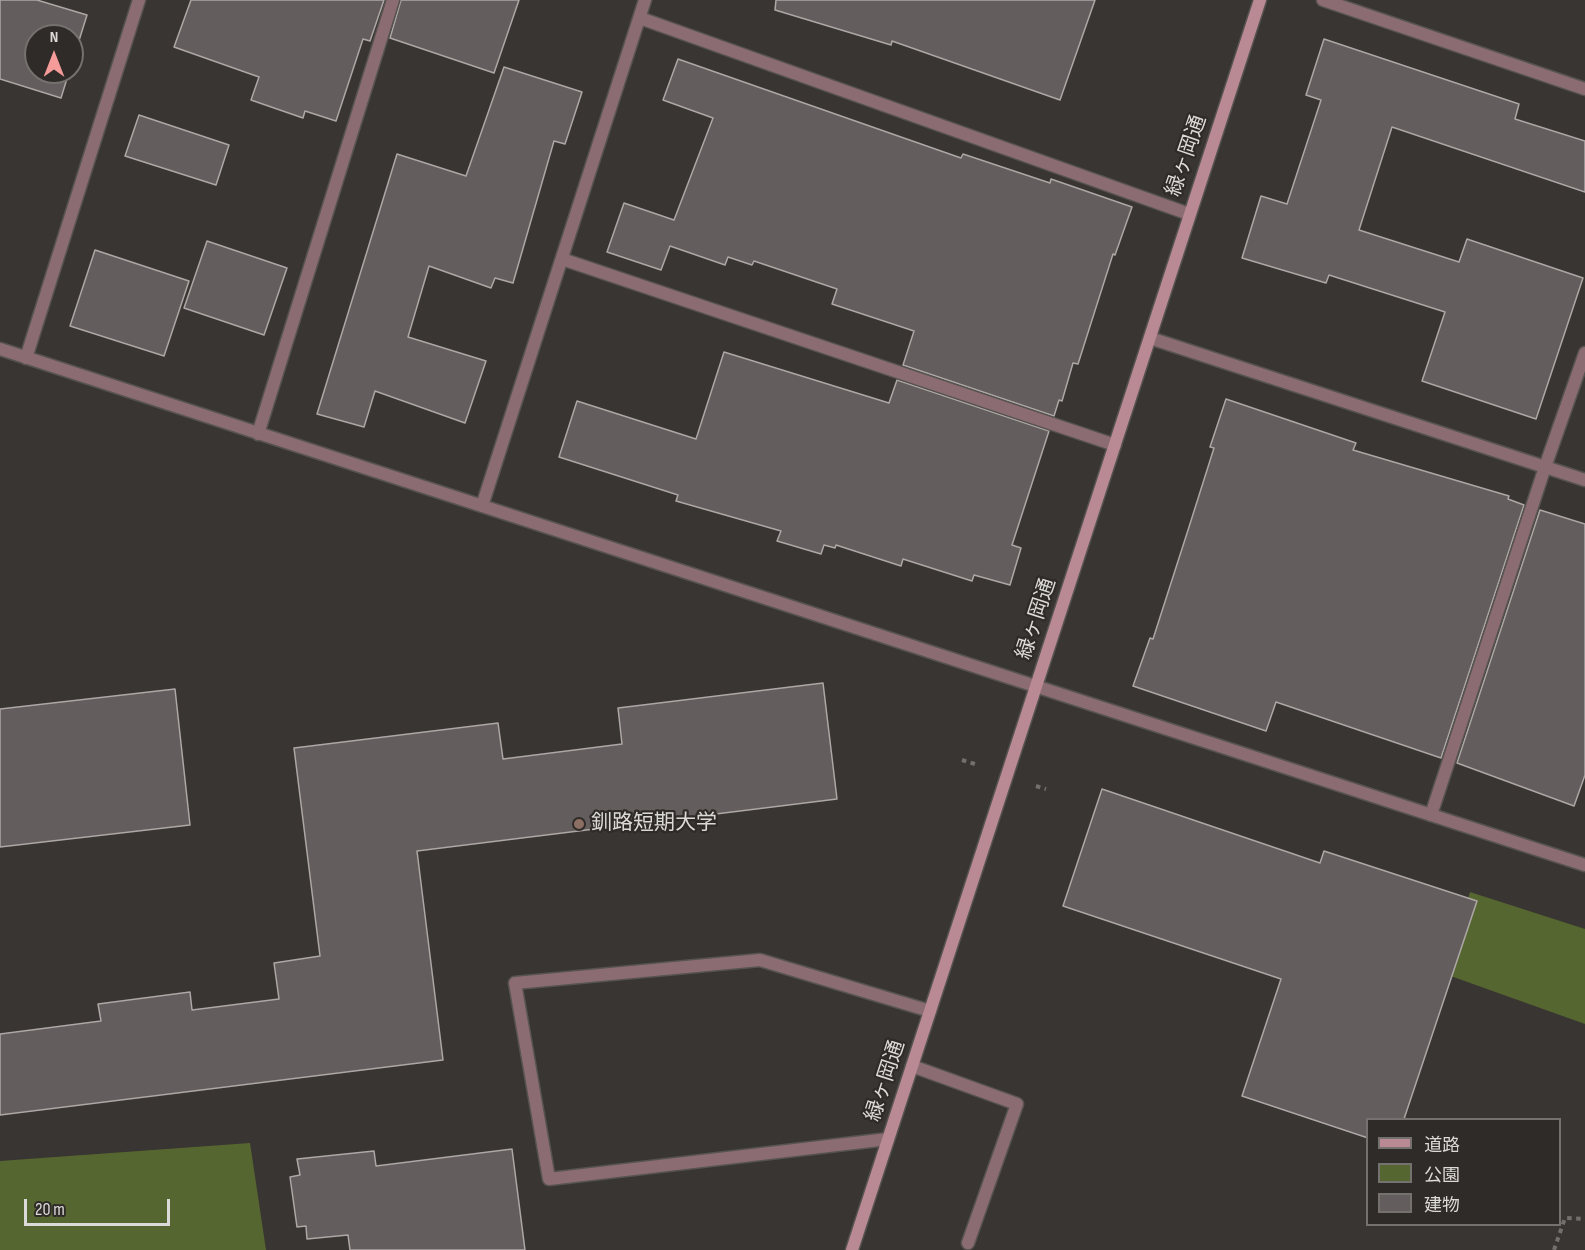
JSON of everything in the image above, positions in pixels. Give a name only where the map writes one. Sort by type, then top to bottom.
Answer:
[{"type":"street","points":[[26,358],[138,0]]},
{"type":"street","points":[[258,434],[393,0]]},
{"type":"street","points":[[482,506],[645,0]]},
{"type":"street","name":"緑ヶ岡通","points":[[852,1250],[1115,445],[1188,214],[1260,0]]},
{"type":"street","points":[[1323,0],[1585,89]]},
{"type":"street","points":[[640,18],[1188,214]]},
{"type":"street","points":[[562,259],[1115,445]]},
{"type":"street","points":[[1149,338],[1585,480]]},
{"type":"street","points":[[0,350],[1585,866]]},
{"type":"street","points":[[1431,815],[1545,467],[1585,353]]},
{"type":"street","points":[[888,1139],[549,1179],[515,983],[760,960],[930,1011]]},
{"type":"street","points":[[912,1066],[1017,1104],[968,1243]]},
{"type":"path","points":[[1554,1250],[1565,1218],[1585,1219]]},
{"type":"green space","points":[[1470,892],[1585,929],[1585,1024],[1445,974]]},
{"type":"green space","points":[[250,1143],[266,1250],[0,1250],[0,1161]]},
{"type":"building","points":[[0,0],[37,0],[87,15],[84,25],[24,24],[24,84],[65,84],[61,98],[0,79]]},
{"type":"building","points":[[191,0],[384,0],[370,41],[363,39],[336,121],[305,111],[303,118],[251,100],[259,77],[174,47]]},
{"type":"building","points":[[401,0],[519,0],[494,73],[390,38]]},
{"type":"building","points":[[776,0],[1095,0],[1060,100],[892,41],[891,45],[775,10]]},
{"type":"building","points":[[1324,39],[1519,104],[1515,119],[1585,141],[1585,192],[1392,127],[1359,230],[1459,262],[1467,239],[1583,278],[1536,419],[1422,381],[1445,312],[1329,275],[1326,283],[1242,258],[1261,196],[1287,204],[1321,100],[1306,95]]},
{"type":"building","points":[[678,59],[961,158],[963,154],[1050,183],[1051,179],[1132,207],[1115,255],[1113,254],[1078,364],[1073,363],[1062,401],[1059,400],[1054,416],[903,365],[914,331],[832,304],[837,289],[754,261],[752,265],[728,257],[725,265],[670,246],[661,270],[607,252],[624,203],[674,220],[713,118],[663,100]]},
{"type":"building","points":[[504,67],[582,92],[565,144],[554,141],[513,283],[495,278],[491,288],[429,266],[408,337],[486,361],[465,423],[375,391],[364,427],[317,414],[397,154],[466,176]]},
{"type":"building","points":[[139,115],[229,145],[216,185],[125,156]]},
{"type":"building","points":[[207,241],[287,268],[264,335],[184,308]]},
{"type":"building","points":[[95,250],[189,281],[164,356],[70,326]]},
{"type":"building","points":[[724,352],[889,403],[897,380],[1049,431],[1012,545],[1021,548],[1010,585],[974,575],[972,581],[903,559],[901,566],[836,545],[835,548],[824,545],[821,554],[777,541],[781,531],[676,501],[678,495],[559,457],[577,401],[696,439]]},
{"type":"building","points":[[1226,399],[1356,443],[1353,450],[1509,496],[1508,499],[1524,505],[1441,758],[1276,702],[1266,731],[1133,686],[1150,638],[1153,639],[1214,448],[1210,447]]},
{"type":"building","points":[[1540,510],[1585,524],[1585,775],[1574,806],[1457,763]]},
{"type":"building","points":[[823,683],[837,799],[417,851],[443,1060],[0,1115],[0,1034],[101,1021],[98,1004],[190,992],[192,1010],[279,999],[274,963],[320,956],[294,748],[498,723],[503,759],[622,744],[618,708]]},
{"type":"building","points":[[175,689],[190,825],[0,847],[0,709]]},
{"type":"building","points":[[1102,789],[1320,863],[1324,851],[1477,901],[1404,1118],[1366,1118],[1366,1137],[1242,1096],[1281,979],[1063,906]]},
{"type":"building","points":[[512,1149],[525,1250],[350,1250],[348,1235],[307,1239],[306,1226],[297,1227],[290,1177],[300,1175],[297,1159],[374,1151],[376,1166]]},
{"type":"place","name":"釧路短期大学","points":[[579,824]]}]
